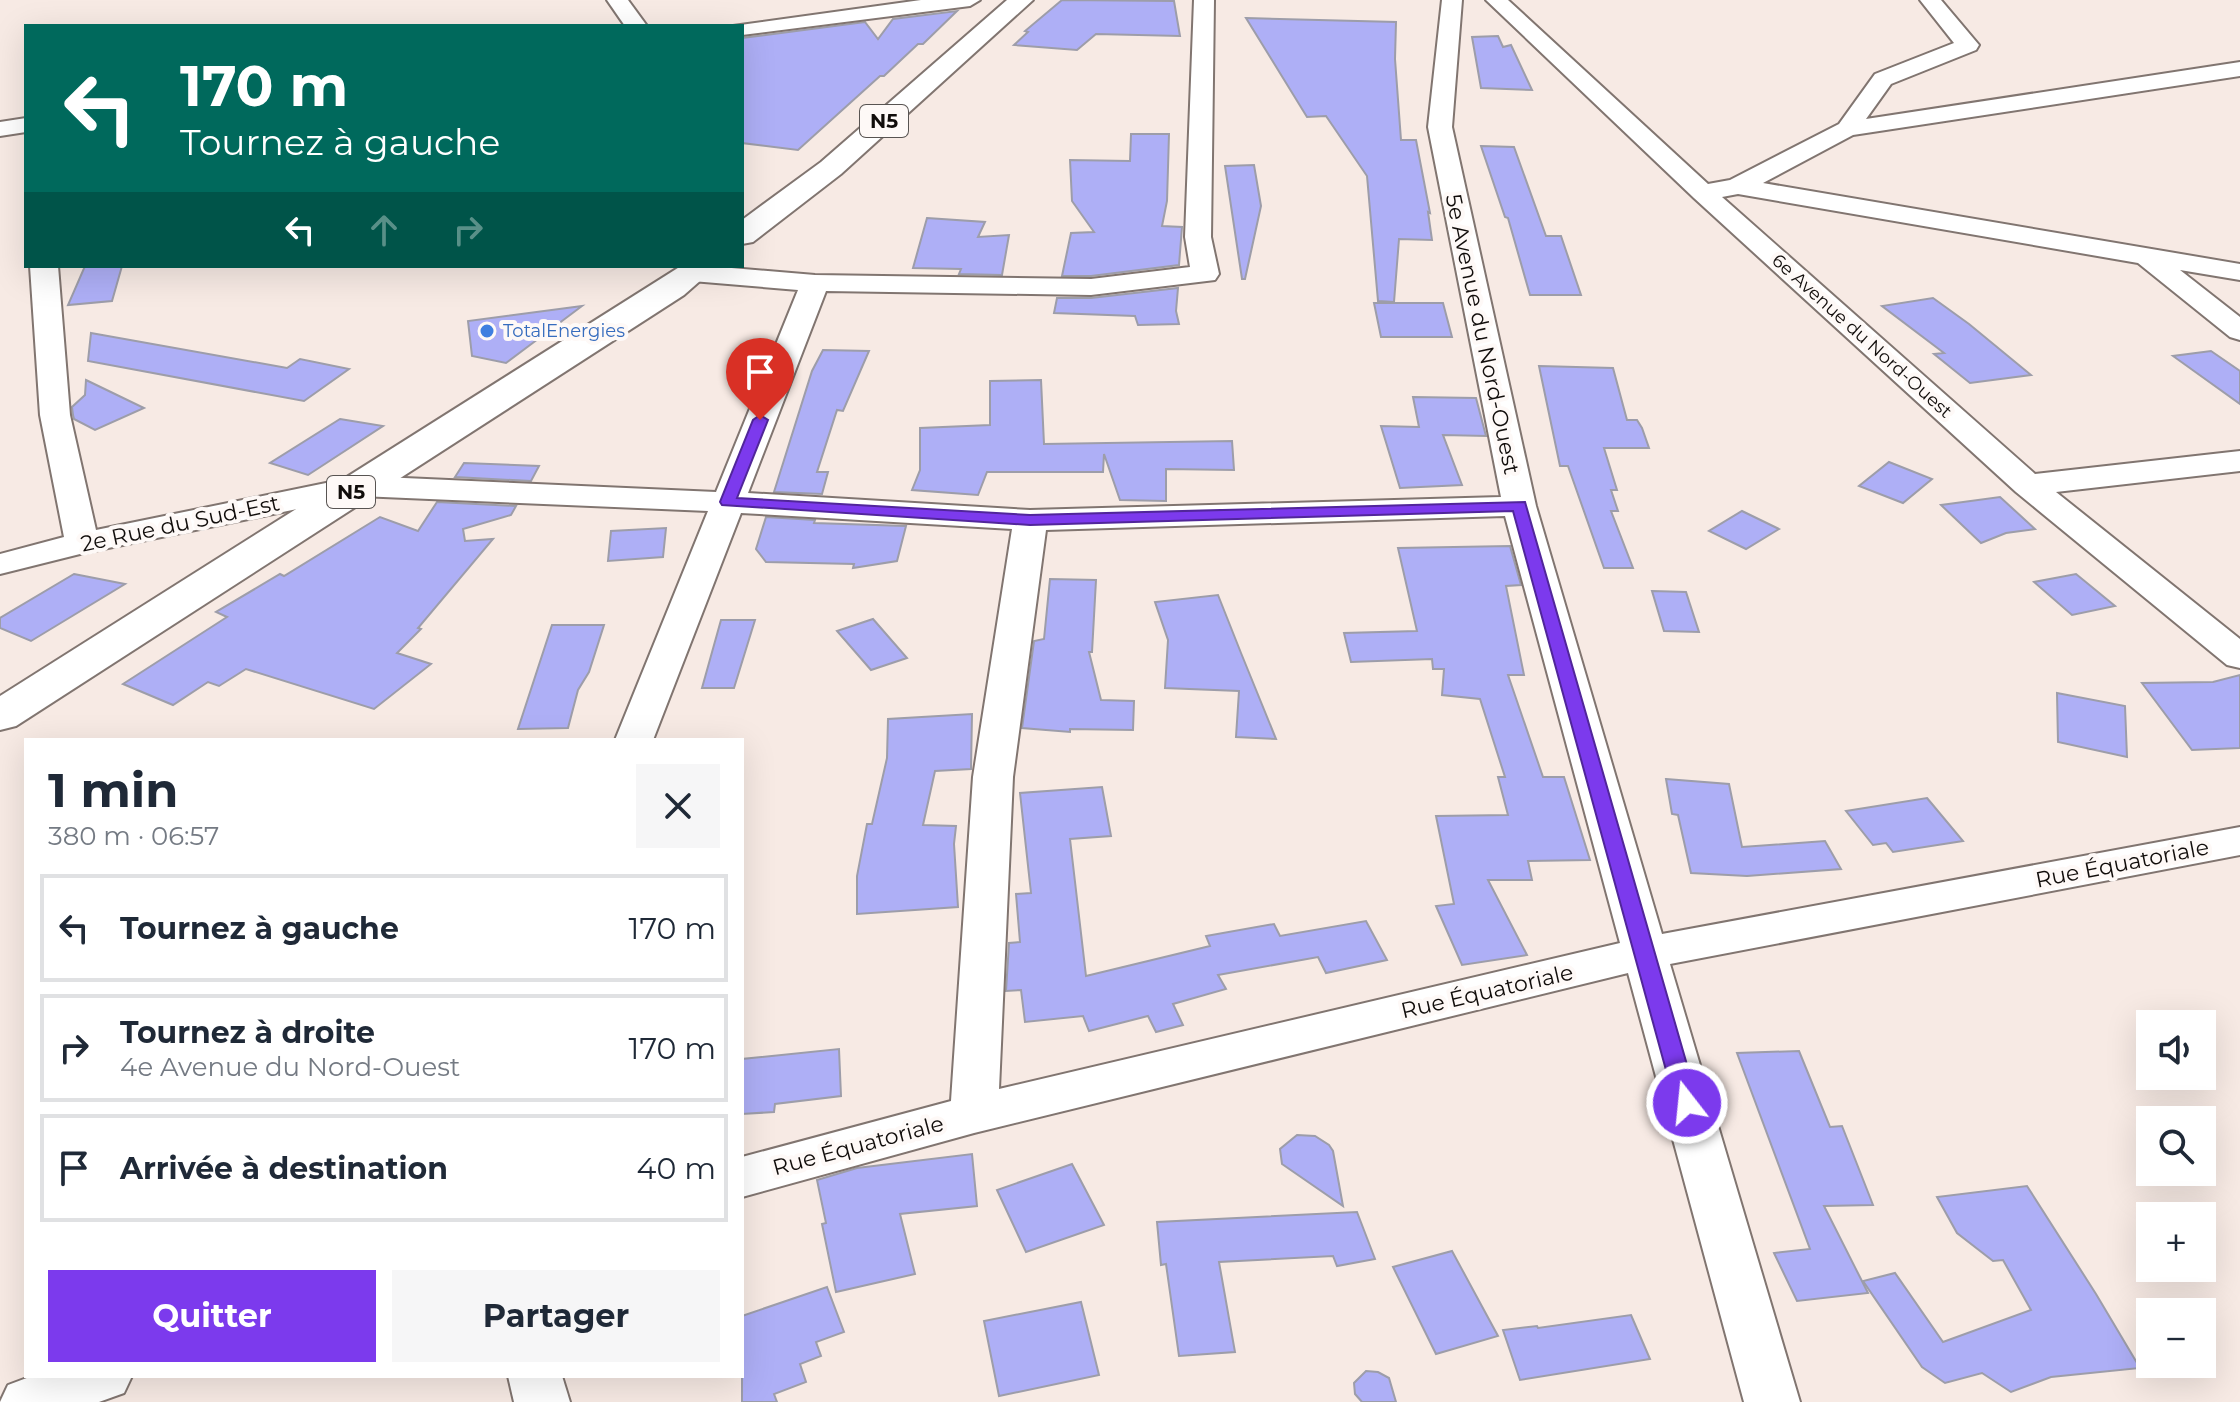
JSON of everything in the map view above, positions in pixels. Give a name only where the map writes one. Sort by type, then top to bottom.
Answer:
[{"type":"highway","name":"N5","points":[[744,233],[831,168],[1021,0]]},
{"type":"highway","name":"N5","points":[[0,716],[697,270]]},
{"type":"street","points":[[617,0],[635,24]]},
{"type":"street","points":[[744,29],[970,0]]},
{"type":"street","points":[[697,270],[815,283],[1091,287],[1205,274],[1198,237],[1204,0]]},
{"type":"street","name":"5e Avenue du Nord-Ouest","points":[[1452,0],[1440,127],[1519,506],[1772,1402]]},
{"type":"street","name":"6e Avenue du Nord-Ouest","points":[[1496,0],[1703,193],[2028,485],[2240,657]]},
{"type":"street","points":[[1847,129],[1883,79],[1968,45],[1930,0]]},
{"type":"street","points":[[1703,193],[1738,186],[1847,129],[2240,69]]},
{"type":"street","points":[[0,129],[24,125]]},
{"type":"street","points":[[1738,186],[2240,272]]},
{"type":"street","points":[[2142,254],[2240,331]]},
{"type":"street","points":[[44,268],[55,415],[82,543]]},
{"type":"street","points":[[635,738],[815,283]]},
{"type":"street","points":[[2028,485],[2240,461]]},
{"type":"street","name":"2e Rue du Sud-Est","points":[[0,564],[82,543],[360,486],[728,502],[1030,520],[1519,506]]},
{"type":"street","points":[[974,1114],[993,777],[1030,520]]},
{"type":"street","name":"Rue Équatoriale","points":[[744,1176],[974,1114],[1644,953],[2240,841]]},
{"type":"street","points":[[28,1402],[99,1378]]},
{"type":"street","points":[[536,1378],[542,1402]]},
{"type":"building","points":[[1062,0],[1174,1],[1180,36],[1096,34],[1077,50],[1014,45],[1028,32],[1025,31]]},
{"type":"building","points":[[957,11],[923,44],[918,44],[884,76],[880,76],[798,150],[744,143],[744,38],[865,22],[878,39],[893,19]]},
{"type":"building","points":[[1246,18],[1396,22],[1395,59],[1401,140],[1416,140],[1432,240],[1399,239],[1394,302],[1378,301],[1367,176],[1326,116],[1307,117]]},
{"type":"building","points":[[1498,36],[1503,47],[1511,45],[1532,90],[1481,88],[1472,37]]},
{"type":"building","points":[[1131,134],[1169,134],[1167,201],[1162,226],[1182,227],[1179,265],[1091,276],[1062,276],[1071,233],[1094,232],[1072,201],[1070,160],[1130,161]]},
{"type":"building","points":[[1481,146],[1514,147],[1546,236],[1561,236],[1581,295],[1530,295],[1508,218],[1505,217]]},
{"type":"building","points":[[1254,165],[1261,206],[1245,279],[1242,279],[1225,166]]},
{"type":"building","points":[[927,218],[985,222],[978,237],[1009,235],[1002,275],[959,274],[961,269],[913,268]]},
{"type":"building","points":[[84,268],[121,268],[112,301],[68,305]]},
{"type":"building","points":[[1178,288],[1176,311],[1179,324],[1138,325],[1135,316],[1054,313],[1057,298],[1091,298]]},
{"type":"building","points":[[1933,298],[2031,375],[1970,383],[1934,354],[1944,353],[1882,306]]},
{"type":"building","points":[[1374,303],[1443,303],[1452,337],[1381,337]]},
{"type":"building","points":[[582,306],[506,363],[472,356],[468,321]]},
{"type":"building","points":[[91,333],[287,368],[300,359],[349,369],[304,401],[88,361]]},
{"type":"building","points":[[823,350],[869,351],[843,411],[837,410],[817,472],[828,472],[822,494],[774,492],[812,371]]},
{"type":"building","points":[[2211,351],[2240,371],[2240,404],[2173,356]]},
{"type":"building","points":[[1539,366],[1613,368],[1627,420],[1637,420],[1642,428],[1649,448],[1604,448],[1617,490],[1611,490],[1618,511],[1611,511],[1633,568],[1604,568],[1568,466],[1560,466]]},
{"type":"building","points":[[86,380],[144,408],[95,430],[74,419],[73,415],[72,407],[85,395]]},
{"type":"building","points":[[1041,380],[1044,444],[1232,441],[1234,470],[1166,469],[1166,501],[1120,500],[1104,454],[1103,472],[987,472],[978,495],[912,490],[920,470],[920,428],[990,425],[990,381]]},
{"type":"building","points":[[1413,397],[1476,398],[1486,436],[1443,435],[1462,485],[1400,488],[1381,426],[1419,427]]},
{"type":"building","points":[[340,419],[383,426],[308,475],[270,463]]},
{"type":"building","points":[[1889,462],[1932,479],[1903,503],[1859,486]]},
{"type":"building","points":[[464,463],[539,466],[531,481],[455,477]]},
{"type":"building","points":[[2000,497],[2035,529],[2006,533],[1981,543],[1941,505]]},
{"type":"building","points":[[437,502],[516,506],[511,515],[463,529],[465,541],[493,539],[418,628],[421,629],[397,653],[431,664],[374,709],[246,669],[219,686],[208,682],[173,705],[123,684],[227,617],[216,612],[280,574],[284,576],[380,517],[418,531]]},
{"type":"building","points":[[1742,511],[1779,529],[1746,549],[1709,531]]},
{"type":"building","points":[[766,517],[815,520],[814,523],[906,526],[897,561],[853,568],[854,564],[766,562],[756,549]]},
{"type":"building","points":[[666,528],[663,557],[608,561],[611,531]]},
{"type":"building","points":[[1510,546],[1521,585],[1506,586],[1524,675],[1508,675],[1543,777],[1564,777],[1590,860],[1528,861],[1532,880],[1488,880],[1527,955],[1462,965],[1436,906],[1454,904],[1436,816],[1508,815],[1498,777],[1505,777],[1480,699],[1442,695],[1444,669],[1433,669],[1432,659],[1351,662],[1344,633],[1417,631],[1398,548]]},
{"type":"building","points":[[74,574],[125,584],[31,641],[0,628],[0,618]]},
{"type":"building","points":[[2076,574],[2115,606],[2072,615],[2034,582]]},
{"type":"building","points":[[1050,579],[1096,580],[1092,652],[1089,652],[1101,700],[1134,701],[1133,730],[1070,729],[1070,732],[1022,728],[1034,641],[1044,639]]},
{"type":"building","points":[[1652,591],[1686,592],[1699,632],[1664,631]]},
{"type":"building","points":[[1218,595],[1276,739],[1236,737],[1239,691],[1165,688],[1168,640],[1155,602]]},
{"type":"building","points":[[873,619],[907,658],[871,670],[837,631]]},
{"type":"building","points":[[721,620],[755,620],[734,688],[702,688]]},
{"type":"building","points":[[552,625],[604,625],[589,672],[578,690],[568,728],[518,729]]},
{"type":"building","points":[[2240,675],[2240,748],[2192,750],[2142,683],[2213,682]]},
{"type":"building","points":[[2057,693],[2125,706],[2127,757],[2058,742]]},
{"type":"building","points":[[972,714],[971,769],[935,771],[923,825],[956,826],[954,844],[958,907],[857,914],[857,876],[867,824],[872,824],[887,758],[888,719]]},
{"type":"building","points":[[1666,779],[1729,784],[1742,847],[1825,841],[1841,869],[1747,876],[1691,873],[1678,815],[1672,814]]},
{"type":"building","points":[[1102,787],[1111,836],[1070,839],[1086,976],[1210,946],[1206,936],[1274,924],[1280,936],[1366,921],[1387,960],[1326,973],[1318,957],[1218,975],[1226,989],[1173,1004],[1183,1025],[1156,1032],[1148,1016],[1089,1031],[1083,1016],[1025,1022],[1021,990],[1006,991],[1009,943],[1020,942],[1016,894],[1031,893],[1020,793]]},
{"type":"building","points":[[1927,798],[1963,841],[1893,852],[1886,843],[1873,845],[1846,811]]},
{"type":"building","points":[[839,1049],[841,1096],[775,1104],[774,1112],[744,1114],[744,1059]]},
{"type":"building","points":[[1799,1051],[1830,1127],[1842,1126],[1873,1205],[1824,1206],[1868,1293],[1797,1301],[1774,1253],[1810,1249],[1737,1053]]},
{"type":"building","points":[[1297,1135],[1315,1136],[1333,1151],[1343,1206],[1282,1164],[1280,1149]]},
{"type":"building","points":[[972,1154],[977,1206],[900,1214],[915,1274],[836,1292],[822,1224],[826,1223],[817,1180],[857,1168]]},
{"type":"building","points":[[1072,1164],[1104,1225],[1026,1252],[997,1190]]},
{"type":"building","points":[[2027,1186],[2096,1294],[2136,1361],[2136,1368],[2051,1377],[2011,1392],[1982,1373],[1945,1383],[1922,1367],[1863,1281],[1895,1273],[1943,1342],[2031,1310],[2003,1260],[1993,1261],[1957,1233],[1937,1197]]},
{"type":"building","points":[[1357,1212],[1375,1259],[1337,1266],[1333,1256],[1219,1262],[1235,1352],[1179,1356],[1166,1264],[1161,1265],[1157,1222]]},
{"type":"building","points":[[1452,1251],[1498,1336],[1436,1354],[1393,1267]]},
{"type":"building","points":[[827,1287],[844,1332],[816,1342],[821,1356],[800,1364],[806,1382],[774,1394],[777,1402],[742,1402],[744,1315]]},
{"type":"building","points":[[1081,1302],[1099,1375],[999,1396],[984,1321]]},
{"type":"building","points":[[1631,1315],[1650,1359],[1520,1380],[1503,1330],[1538,1328]]},
{"type":"building","points":[[1366,1371],[1378,1372],[1389,1378],[1396,1402],[1362,1402],[1355,1394],[1354,1383]]},
{"type":"place","name":"TotalEnergies","points":[[487,331]]},
{"type":"route","points":[[760,420],[728,502],[1030,520],[1519,506],[1687,1103]]}]
